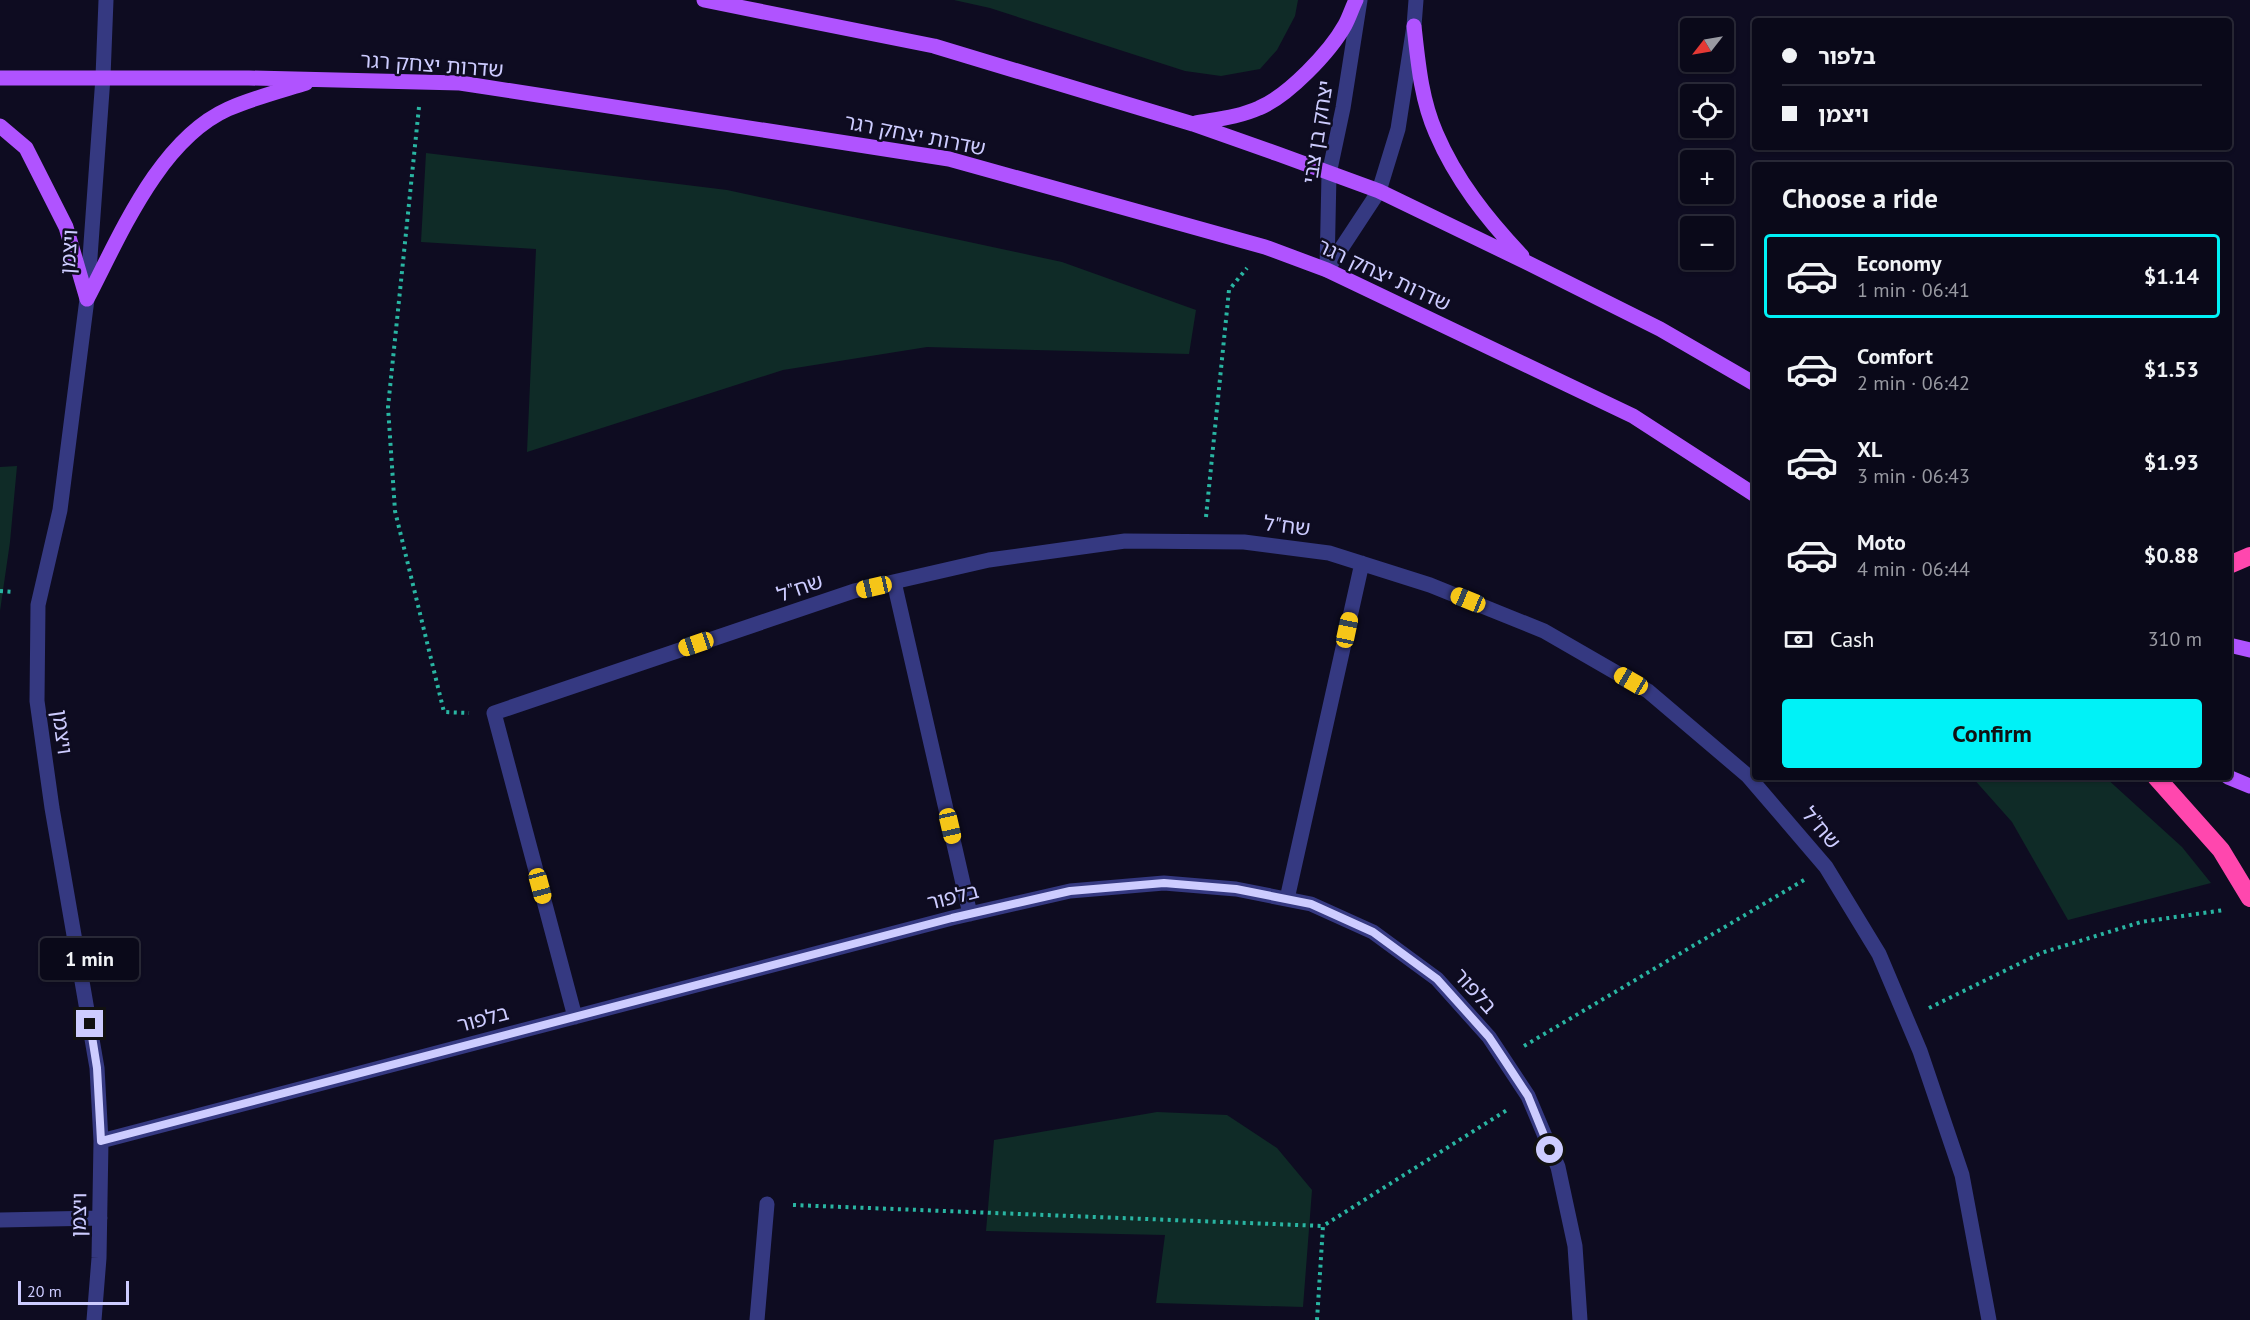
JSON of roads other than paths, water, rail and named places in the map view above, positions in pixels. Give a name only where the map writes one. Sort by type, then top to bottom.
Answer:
[{"type":"highway","points":[[2232,564],[2250,556]]},
{"type":"highway","points":[[2159,780],[2221,850],[2250,898]]},
{"type":"main road","points":[[704,0],[934,45],[1193,124],[1379,191],[1528,262],[1659,329],[1752,382]]},
{"type":"main road","points":[[1193,124],[1235,117],[1262,107],[1292,86],[1317,63],[1345,26],[1358,0]]},
{"type":"main road","points":[[1414,26],[1419,72],[1435,132],[1455,173],[1488,220],[1528,262]]},
{"type":"main road","name":"שדרות יצחק רגר","points":[[0,78],[320,79],[460,83],[949,159],[1265,247],[1327,270],[1633,416],[1752,493]]},
{"type":"main road","points":[[87,299],[142,194],[162,165],[182,143],[205,123],[227,109],[320,79]]},
{"type":"main road","points":[[0,126],[26,148],[66,226],[87,299]]},
{"type":"main road","points":[[2232,646],[2250,650]]},
{"type":"main road","points":[[2232,779],[2250,786]]},
{"type":"street","name":"ויצמן","points":[[94,1320],[100,1218],[101,1141],[97,1068],[52,808],[37,701],[38,606],[60,510],[87,299],[106,0]]},
{"type":"street","name":"יצחק בן צבי","points":[[1327,270],[1329,174],[1343,108],[1358,0]]},
{"type":"street","points":[[1327,270],[1379,191],[1398,129],[1416,0]]},
{"type":"street","name":"שח\"ל","points":[[576,1017],[494,713],[854,591],[989,560],[1125,541],[1244,542],[1329,553],[1430,585],[1544,632],[1648,691],[1748,776],[1826,867],[1879,954],[1920,1051],[1962,1175],[1989,1320]]},
{"type":"street","points":[[1287,899],[1362,563]]},
{"type":"street","points":[[894,582],[970,914]]},
{"type":"street","name":"בלפור","points":[[101,1141],[970,914],[1070,891],[1164,883],[1236,889],[1311,904],[1373,932],[1437,979],[1489,1037],[1528,1096],[1558,1167],[1575,1246],[1580,1320]]},
{"type":"street","points":[[756,1320],[767,1204]]},
{"type":"street","points":[[0,1220],[100,1218]]}]
